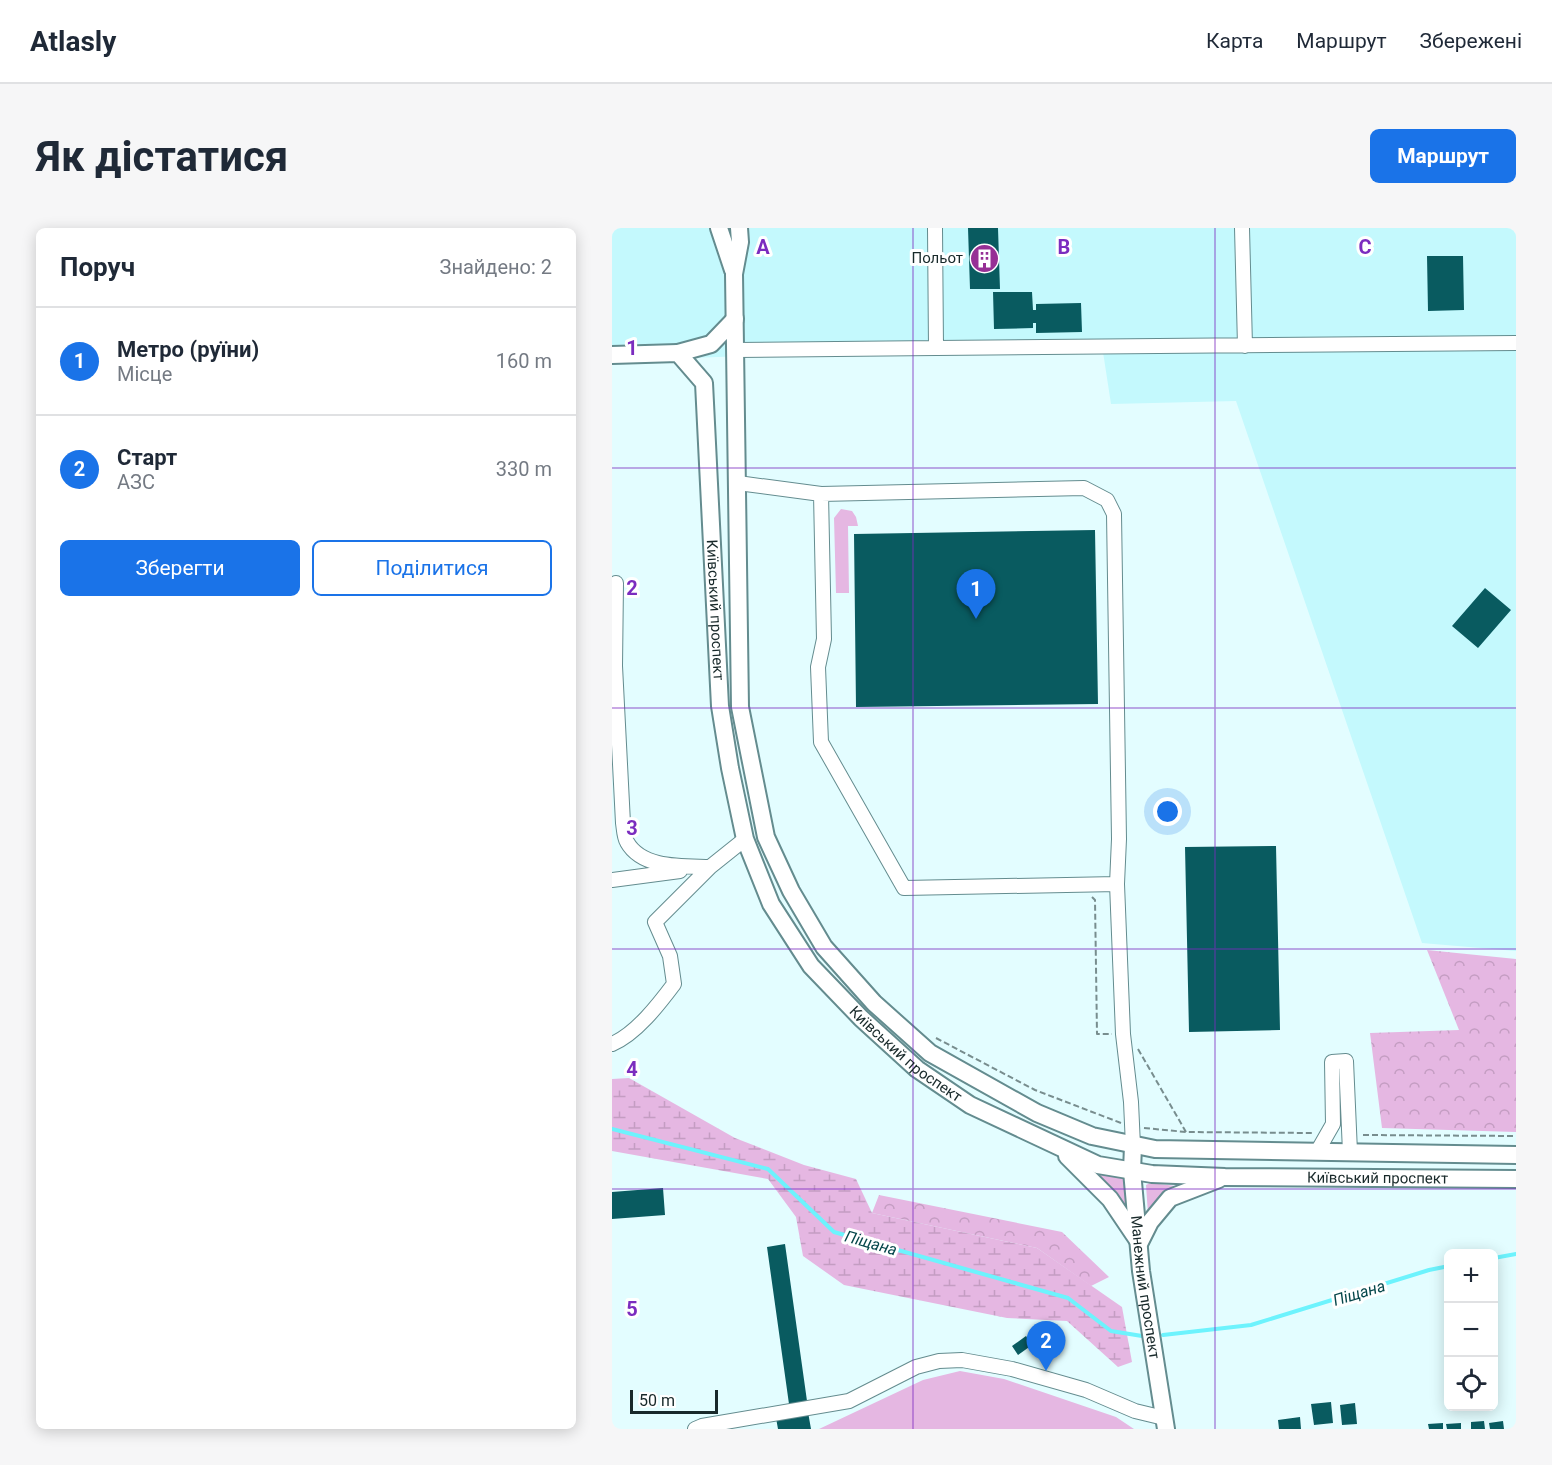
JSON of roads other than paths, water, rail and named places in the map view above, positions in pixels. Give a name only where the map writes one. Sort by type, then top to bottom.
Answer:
[{"type":"main road","points":[[719,228],[734,274]]},
{"type":"main road","points":[[734,274],[740,242],[739,228]]},
{"type":"main road","name":"Київський проспект","points":[[734,274],[740,707],[766,837],[791,891],[824,947],[874,1002],[925,1049],[1048,1118],[1092,1136],[1133,1146],[1174,1150],[1516,1155]]},
{"type":"main road","points":[[612,355],[678,353],[711,344],[735,319]]},
{"type":"main road","name":"Київський проспект","points":[[678,353],[704,383],[720,706],[745,839],[771,904],[811,966],[861,1018],[917,1069],[970,1105],[1098,1165],[1132,1171],[1225,1177],[1516,1179]]},
{"type":"main road","points":[[970,1105],[981,1082]]},
{"type":"main road","name":"Манежний проспект","points":[[1133,1146],[1132,1171],[1142,1271],[1165,1424]]},
{"type":"main road","points":[[1060,1149],[1110,1199],[1139,1243],[1150,1222],[1170,1198],[1225,1177]]},
{"type":"street","points":[[935,228],[936,348]]},
{"type":"street","points":[[1242,228],[1245,346]]},
{"type":"street","points":[[736,350],[1516,343]]},
{"type":"street","points":[[738,483],[821,494],[1084,488],[1107,500],[1114,514],[1119,839],[1117,884],[1123,1034],[1133,1146]]},
{"type":"street","points":[[821,494],[824,639],[819,667],[821,742],[904,888],[1117,884]]},
{"type":"street","points":[[616,583],[615,666],[623,823],[626,841],[639,856],[671,866],[710,867]]},
{"type":"street","points":[[612,1044],[620,1041],[655,1010],[674,984],[670,956],[655,922],[710,867],[745,839]]},
{"type":"street","points":[[612,880],[710,867]]},
{"type":"street","points":[[1317,1152],[1333,1124],[1332,1062],[1347,1061],[1350,1152]]},
{"type":"street","points":[[695,1429],[849,1401],[916,1367],[939,1361],[962,1360],[1012,1369],[1086,1390],[1165,1424]]},
{"type":"waterway","name":"Піщана","points":[[612,1129],[768,1169],[834,1232],[1068,1298],[1111,1331],[1142,1336]]},
{"type":"waterway","name":"Піщана","points":[[1498,1257],[1516,1254]]},
{"type":"waterway","name":"Піщана","points":[[1163,1335],[1251,1325],[1444,1267]]},
{"type":"place","name":"Польот","points":[[984,258]]},
{"type":"place","name":"Метро (руїни)","points":[[976,619]]},
{"type":"place","name":"Старт","points":[[1046,1371]]}]
